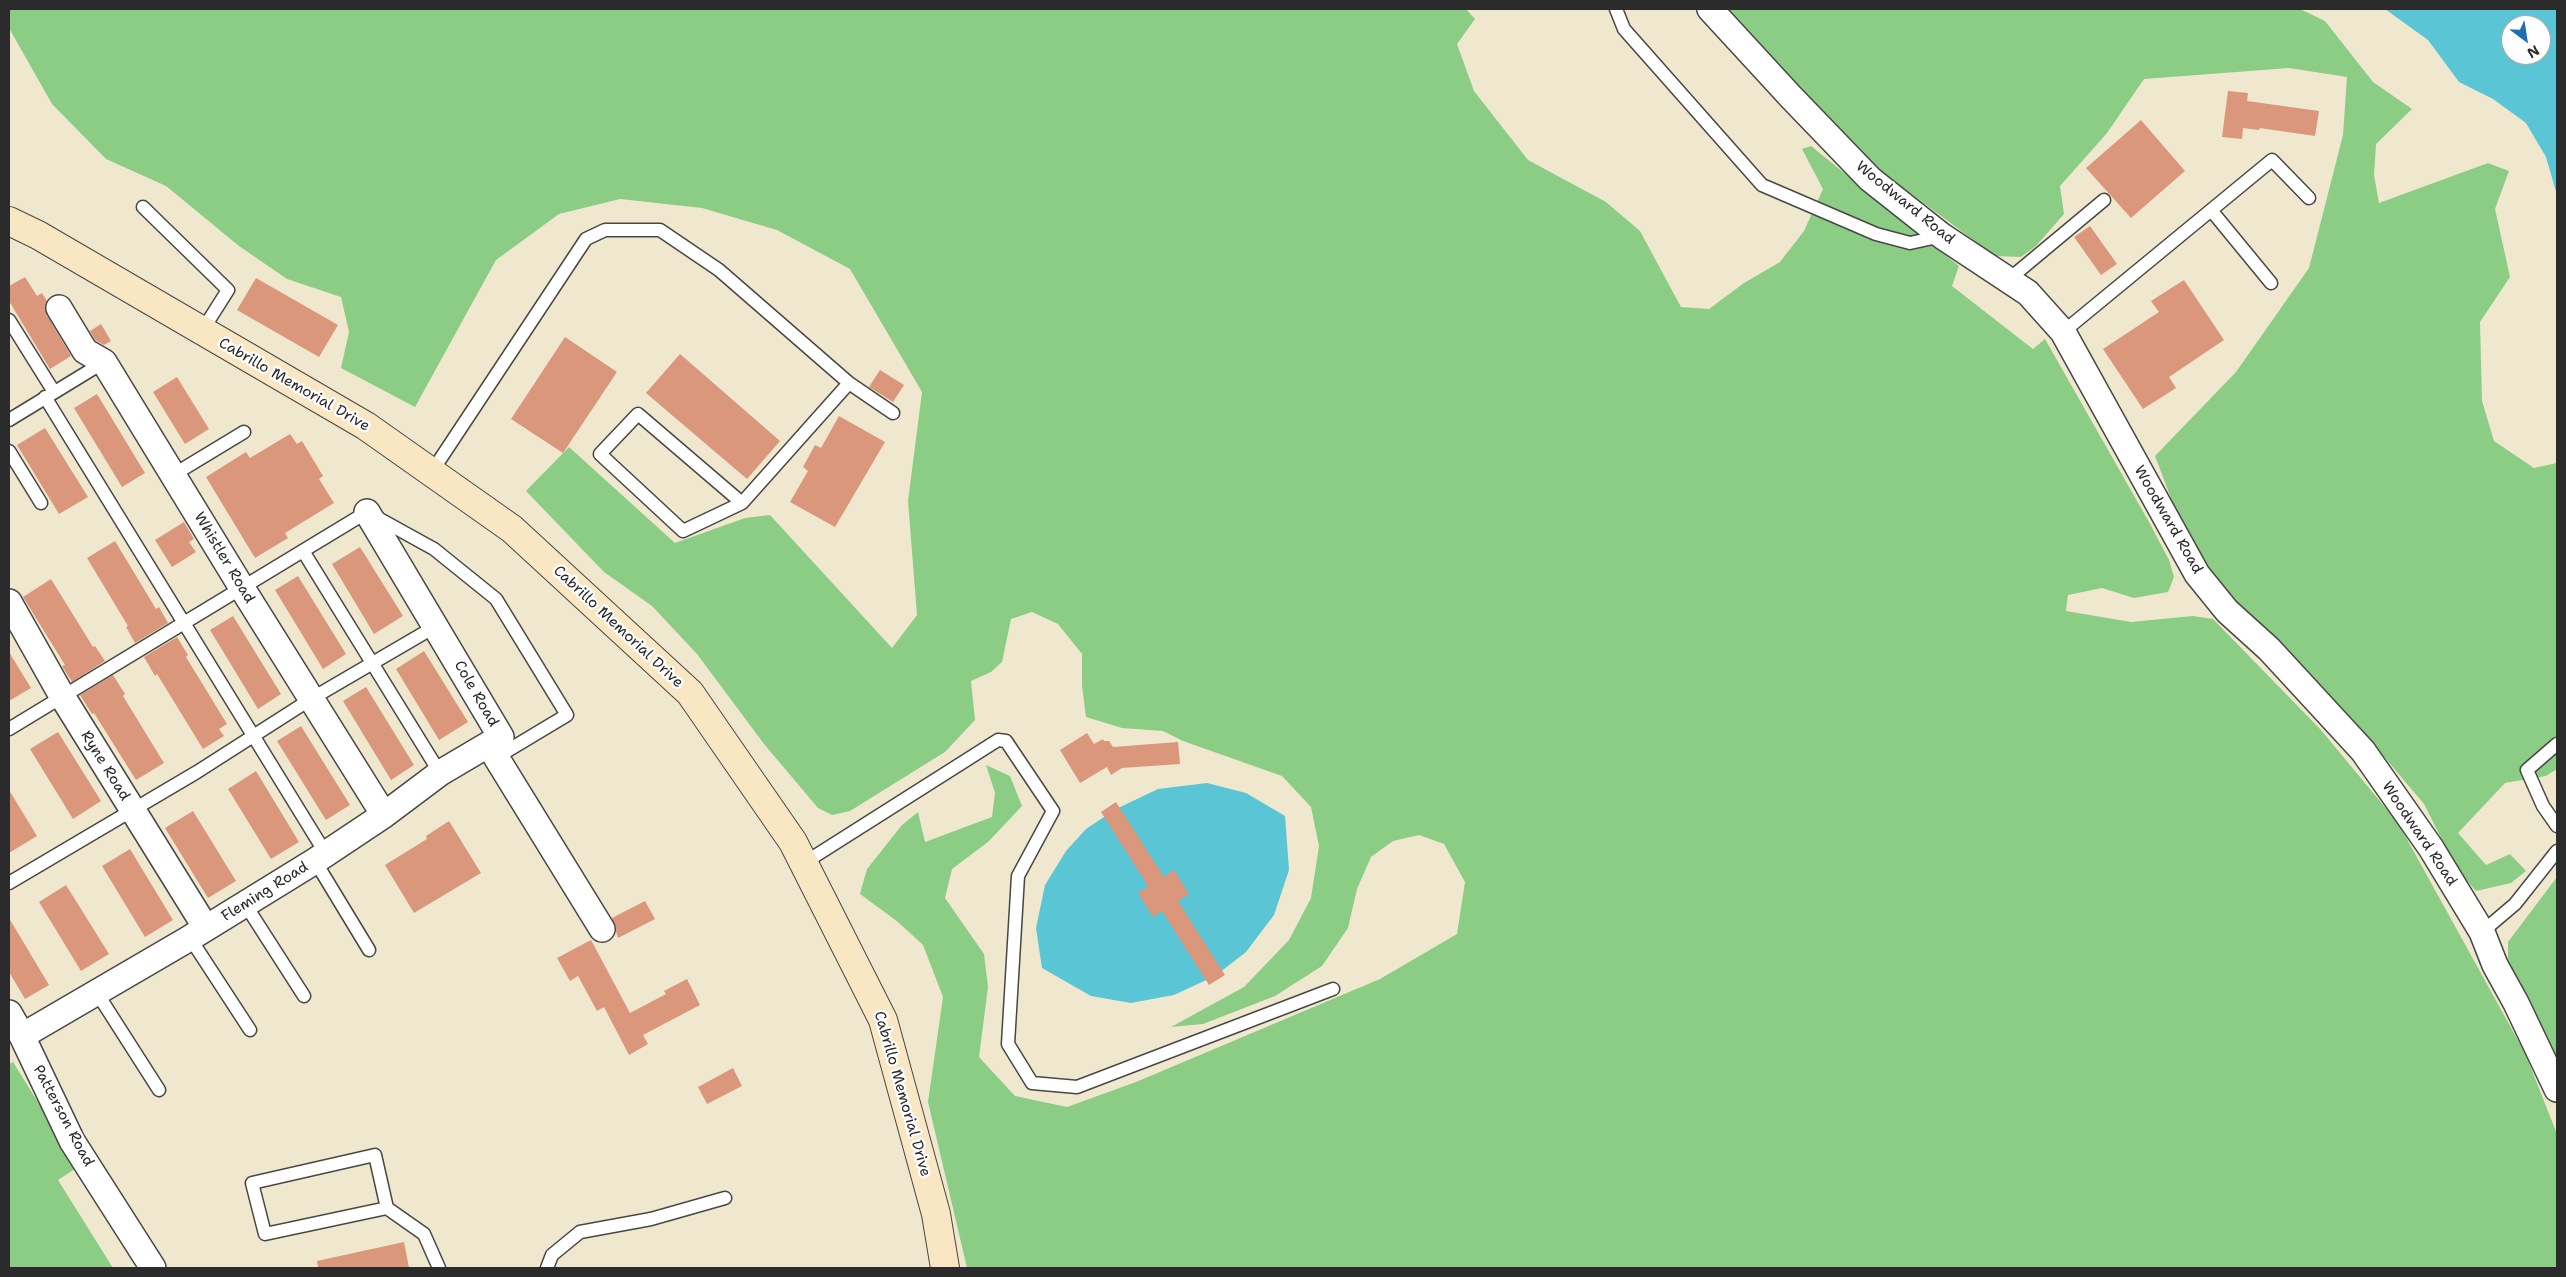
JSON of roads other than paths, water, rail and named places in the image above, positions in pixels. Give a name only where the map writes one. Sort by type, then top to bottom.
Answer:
[{"type":"main road","name":"Cabrillo Memorial Drive","points":[[9,221],[38,235],[366,426],[512,529],[690,693],[793,842],[883,1020],[936,1214],[945,1268]]},
{"type":"street","name":"Woodward Road","points":[[1710,9],[1791,98],[1870,179],[1942,236],[2028,293],[2063,332],[2197,574],[2227,611],[2269,649],[2363,751],[2431,848],[2482,932],[2495,965],[2516,1003],[2557,1089]]},
{"type":"street","name":"Whistler Road","points":[[59,308],[85,351],[104,362],[384,815]]},
{"type":"street","name":"Cole Road","points":[[368,512],[436,626],[499,747],[602,929]]},
{"type":"street","name":"Ryne Road","points":[[9,602],[62,696],[132,809],[198,933]]},
{"type":"street","name":"Fleming Road","points":[[22,1036],[97,994],[320,857],[384,815],[440,772],[499,747]]},
{"type":"street","name":"Patterson Road","points":[[9,1013],[22,1036],[72,1141],[153,1268]]},
{"type":"lane","points":[[1616,9],[1624,29],[1762,185],[1876,234],[1910,243],[1942,236]]},
{"type":"lane","points":[[2063,332],[2272,160],[2309,198]]},
{"type":"lane","points":[[2008,280],[2104,200]]},
{"type":"lane","points":[[143,207],[228,290],[202,331]]},
{"type":"lane","points":[[2211,210],[2271,283]]},
{"type":"lane","points":[[431,473],[586,239],[605,230],[660,230],[719,270],[849,383],[893,412]]},
{"type":"lane","points":[[9,320],[50,395],[184,624],[253,736],[369,950]]},
{"type":"lane","points":[[9,420],[104,362]]},
{"type":"lane","points":[[742,504],[638,414],[600,454],[683,531],[742,504],[849,383]]},
{"type":"lane","points":[[173,475],[244,432]]},
{"type":"lane","points":[[9,451],[41,503]]},
{"type":"lane","points":[[9,729],[368,512],[434,549],[496,599],[567,715],[499,747]]},
{"type":"lane","points":[[303,551],[440,772]]},
{"type":"lane","points":[[9,883],[197,772],[312,699],[436,626]]},
{"type":"lane","points":[[804,863],[998,740],[1006,741],[1053,811],[1018,876],[1008,1044],[1032,1083],[1077,1087],[1334,988]]},
{"type":"lane","points":[[2557,744],[2527,770],[2543,806],[2557,826]]},
{"type":"lane","points":[[2482,932],[2515,904],[2552,868],[2557,851]]},
{"type":"lane","points":[[245,904],[304,996]]},
{"type":"lane","points":[[198,933],[250,1030]]},
{"type":"lane","points":[[97,994],[159,1090]]},
{"type":"lane","points":[[387,1208],[265,1234],[252,1183],[375,1155],[387,1208],[424,1234],[439,1268]]},
{"type":"lane","points":[[547,1268],[552,1255],[580,1232],[650,1219],[725,1198]]},
{"type":"water","points":[[2385,9],[2557,9],[2557,195],[2546,157],[2526,123],[2493,99],[2459,82],[2428,40]]},
{"type":"water","points":[[1207,783],[1246,793],[1285,816],[1289,870],[1274,915],[1246,952],[1215,976],[1174,995],[1131,1003],[1091,996],[1042,968],[1036,928],[1045,885],[1066,851],[1086,829],[1116,809],[1158,789]]}]
